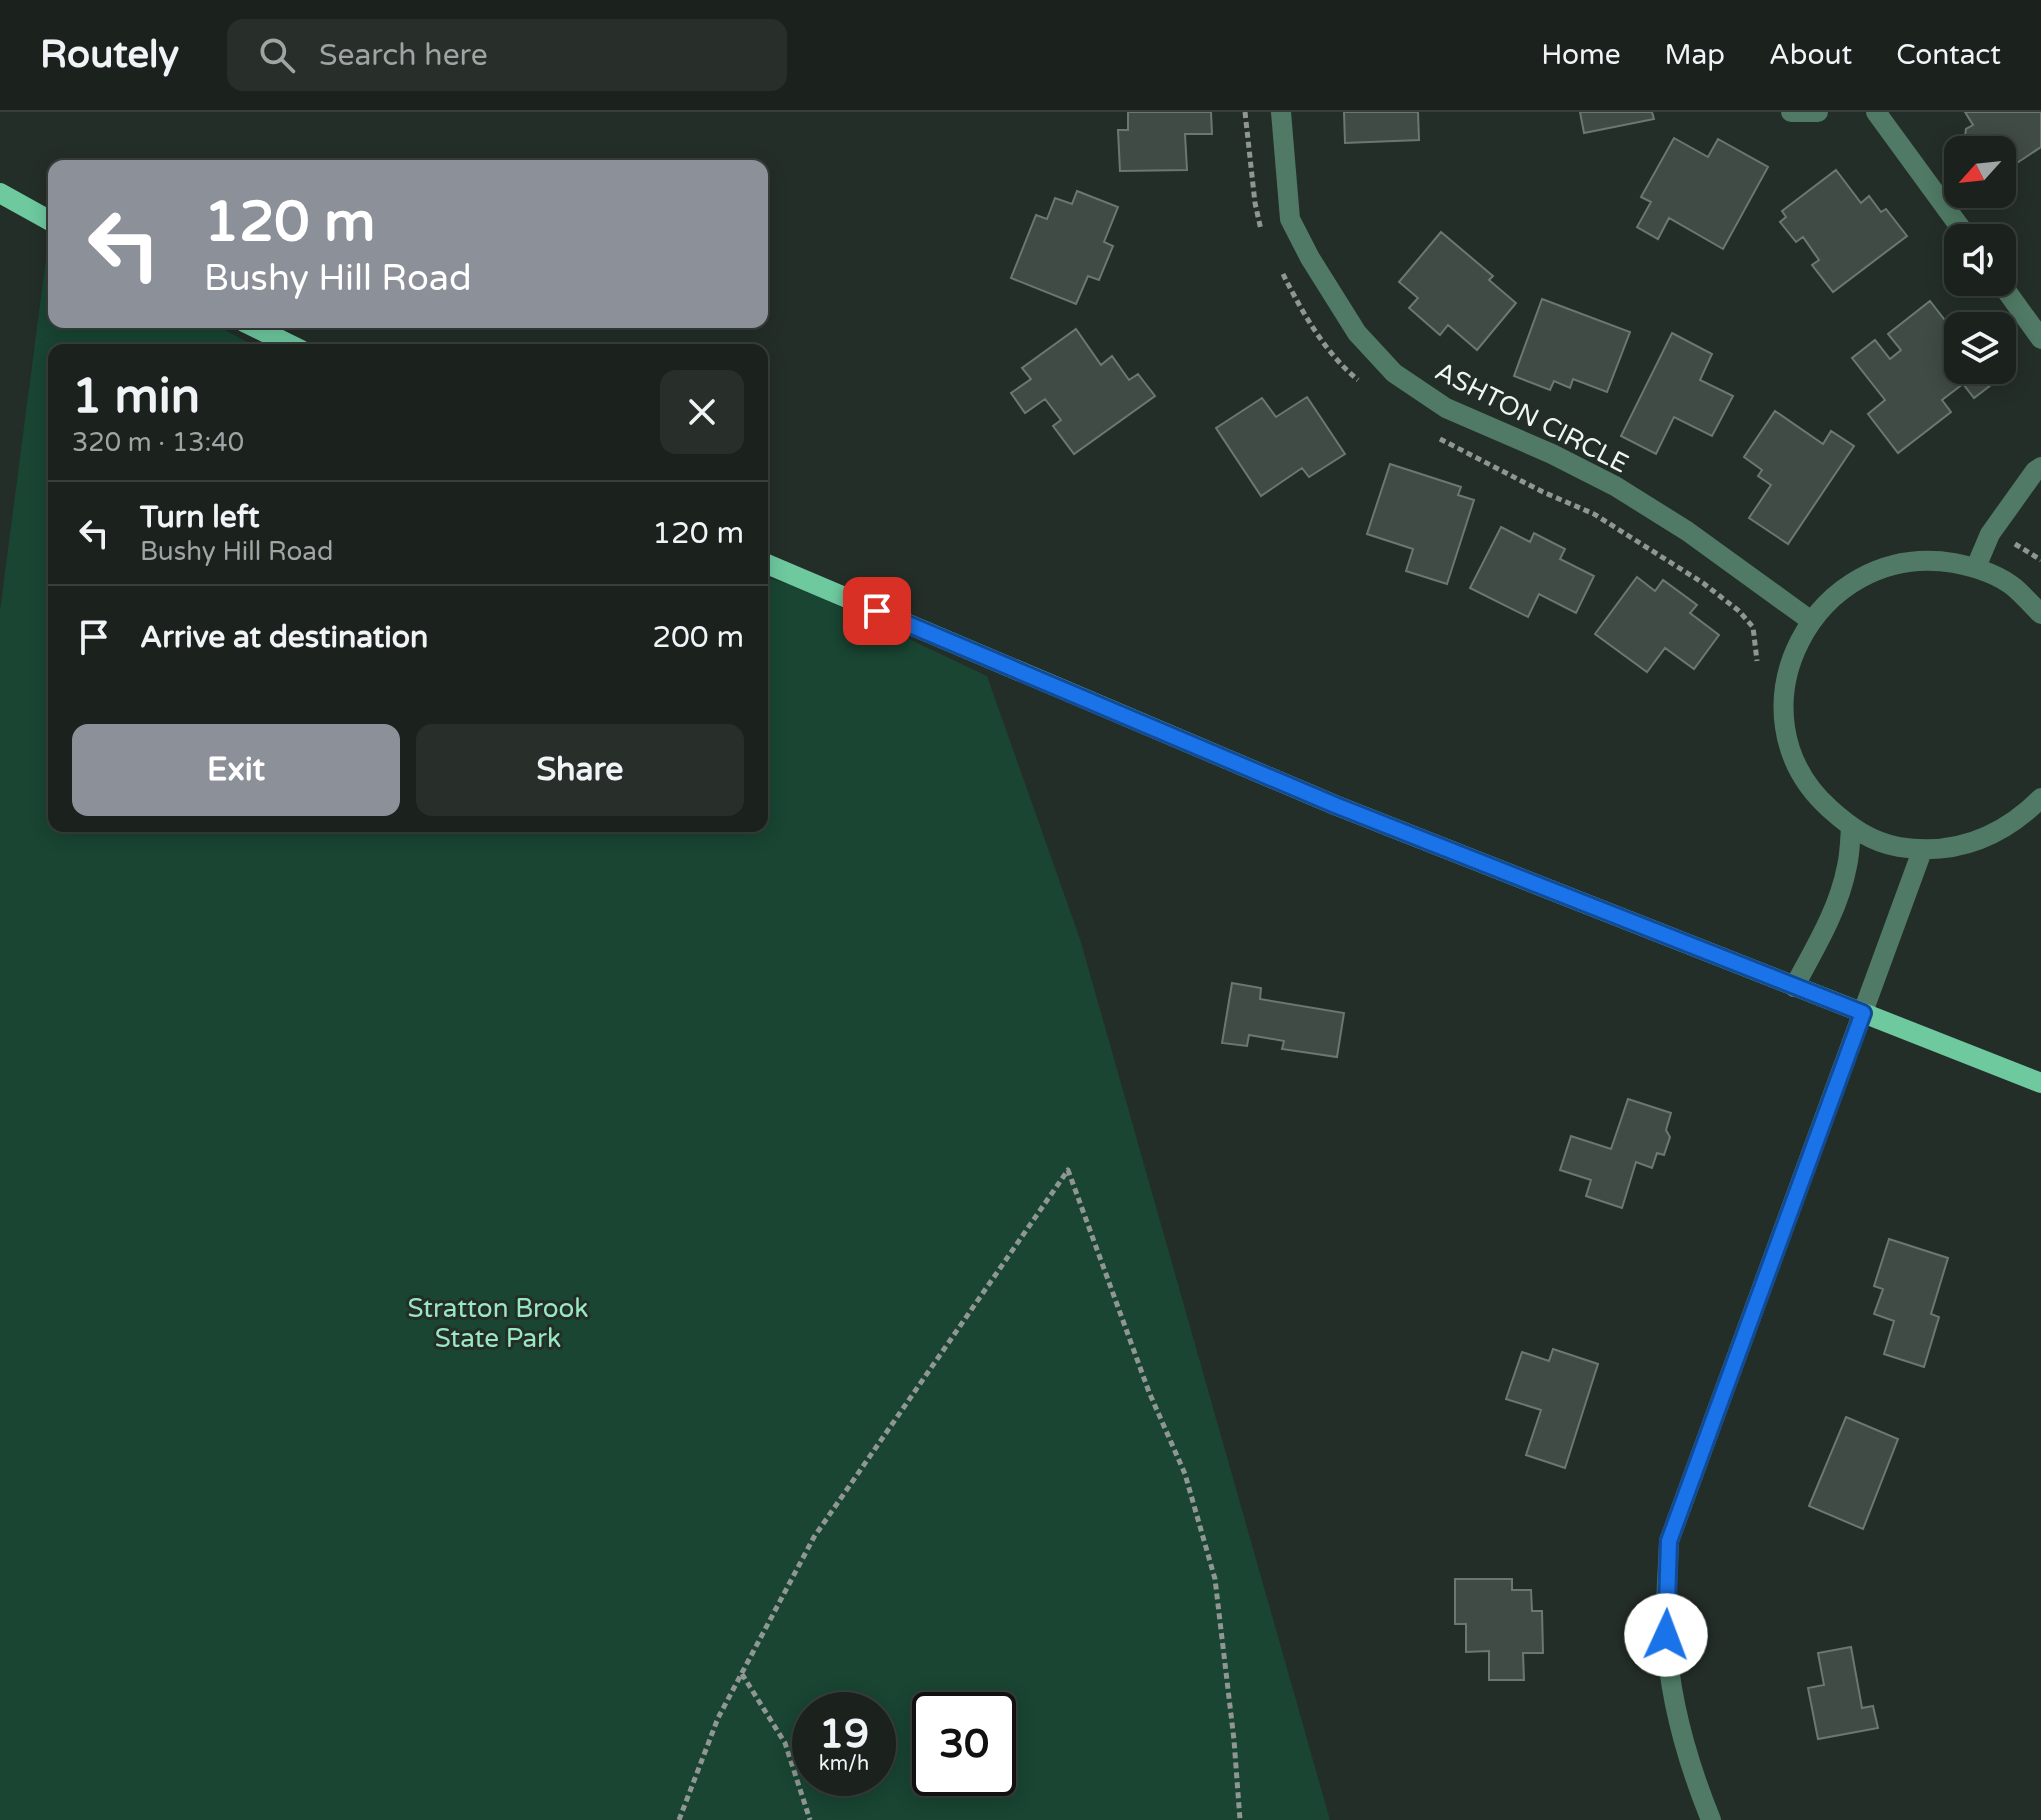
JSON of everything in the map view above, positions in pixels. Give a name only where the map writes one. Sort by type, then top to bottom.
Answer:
[{"type":"main road","points":[[0,193],[48,220]]},
{"type":"main road","points":[[256,328],[289,344]]},
{"type":"main road","points":[[768,565],[1335,805],[2041,1083]]},
{"type":"street","name":"ASHTON CIRCLE","points":[[1281,112],[1290,219],[1310,258],[1357,333],[1394,373],[1446,408],[1552,454],[1615,486],[1687,531],[1810,620]]},
{"type":"street","points":[[1791,112],[1818,112]]},
{"type":"street","points":[[1876,112],[1958,224]]},
{"type":"street","points":[[2010,296],[2041,339]]},
{"type":"street","points":[[1976,567],[1990,534],[2041,467]]},
{"type":"street","points":[[2041,614],[2014,587],[1976,567],[1930,559],[1884,566],[1843,587],[1810,620],[1789,663],[1783,710],[1793,756],[1816,797],[1851,828],[1885,844],[1922,851],[1955,848],[1987,839],[2016,822],[2041,799]]},
{"type":"street","points":[[1794,987],[1839,895],[1847,866],[1851,828]]},
{"type":"street","points":[[1711,1820],[1683,1746],[1673,1688],[1666,1635],[1669,1541],[1922,851]]},
{"type":"path","points":[[679,1820],[718,1718],[814,1537],[1068,1170],[1149,1392],[1185,1474],[1215,1579],[1240,1820]]},
{"type":"path","points":[[741,1673],[785,1743],[810,1820]]},
{"type":"green space","name":"Stratton Brook State Park","points":[[48,243],[48,328],[221,328],[251,344],[48,344],[48,832],[768,832],[768,578],[801,588],[987,676],[1080,939],[1330,1820],[0,1820],[0,611]]},
{"type":"building","points":[[1128,112],[1211,112],[1212,134],[1185,134],[1187,170],[1120,171],[1118,130],[1128,130]]},
{"type":"building","points":[[1344,112],[1418,112],[1419,140],[1345,143]]},
{"type":"building","points":[[1580,112],[1652,112],[1654,119],[1584,133]]},
{"type":"building","points":[[1965,112],[2041,112],[2041,147],[2016,164],[2016,136],[1965,136],[1966,129],[1973,125]]},
{"type":"building","points":[[1674,138],[1708,157],[1718,139],[1768,167],[1723,249],[1669,218],[1658,239],[1637,227],[1651,202],[1641,197]]},
{"type":"building","points":[[1836,170],[1861,203],[1869,196],[1881,212],[1886,209],[1907,236],[1833,292],[1812,265],[1819,260],[1803,237],[1796,242],[1780,222],[1786,217],[1782,211]]},
{"type":"building","points":[[1077,191],[1118,207],[1104,242],[1113,246],[1099,280],[1088,276],[1076,304],[1011,278],[1036,215],[1047,219],[1055,198],[1072,204]]},
{"type":"building","points":[[1441,232],[1493,276],[1489,280],[1516,303],[1477,350],[1448,325],[1440,335],[1409,308],[1418,298],[1399,282]]},
{"type":"building","points":[[1542,299],[1630,332],[1607,392],[1573,379],[1570,388],[1554,381],[1550,390],[1514,376]]},
{"type":"building","points":[[1930,301],[1944,319],[1944,384],[1963,384],[1942,400],[1951,412],[1898,453],[1868,414],[1885,400],[1852,358],[1875,340],[1890,359],[1901,350],[1888,334]]},
{"type":"building","points":[[1076,329],[1101,365],[1112,356],[1129,380],[1138,374],[1155,396],[1074,454],[1053,426],[1061,420],[1045,399],[1025,413],[1011,393],[1031,379],[1022,368]]},
{"type":"building","points":[[1672,333],[1712,354],[1700,380],[1733,396],[1712,436],[1674,417],[1656,454],[1621,436]]},
{"type":"building","points":[[1963,384],[1992,384],[1974,398]]},
{"type":"building","points":[[1307,397],[1345,454],[1309,477],[1302,468],[1261,496],[1216,428],[1262,398],[1276,417]]},
{"type":"building","points":[[1775,411],[1823,444],[1831,431],[1854,446],[1788,544],[1749,518],[1771,485],[1758,476],[1762,470],[1744,457]]},
{"type":"building","points":[[1390,464],[1461,487],[1458,495],[1474,500],[1447,584],[1406,571],[1413,549],[1367,534]]},
{"type":"building","points":[[1501,527],[1530,542],[1534,533],[1565,549],[1560,559],[1594,576],[1576,613],[1539,594],[1528,617],[1470,588]]},
{"type":"building","points":[[1637,577],[1655,591],[1663,580],[1697,605],[1690,613],[1719,635],[1694,669],[1665,648],[1647,672],[1595,634]]},
{"type":"building","points":[[1232,983],[1261,988],[1260,999],[1344,1013],[1337,1057],[1282,1049],[1284,1041],[1249,1035],[1247,1046],[1222,1043]]},
{"type":"building","points":[[1628,1099],[1671,1113],[1666,1130],[1670,1137],[1664,1155],[1657,1153],[1652,1168],[1636,1162],[1622,1208],[1586,1196],[1591,1180],[1560,1170],[1571,1136],[1611,1149]]},
{"type":"building","points":[[1889,1239],[1948,1258],[1931,1314],[1939,1317],[1924,1367],[1884,1354],[1894,1321],[1874,1314],[1883,1289],[1874,1286]]},
{"type":"building","points":[[1553,1349],[1598,1364],[1565,1468],[1526,1455],[1541,1410],[1506,1399],[1522,1352],[1549,1361]]},
{"type":"building","points":[[1846,1417],[1898,1439],[1863,1529],[1809,1506]]},
{"type":"building","points":[[1455,1579],[1512,1579],[1512,1590],[1531,1590],[1532,1611],[1542,1611],[1543,1653],[1523,1653],[1524,1680],[1489,1680],[1489,1651],[1466,1652],[1466,1624],[1455,1624]]},
{"type":"building","points":[[1851,1647],[1862,1708],[1873,1706],[1878,1728],[1818,1739],[1808,1688],[1824,1685],[1818,1653]]},
{"type":"route","points":[[877,611],[1335,805],[1863,1013],[1669,1541],[1666,1635]]}]
